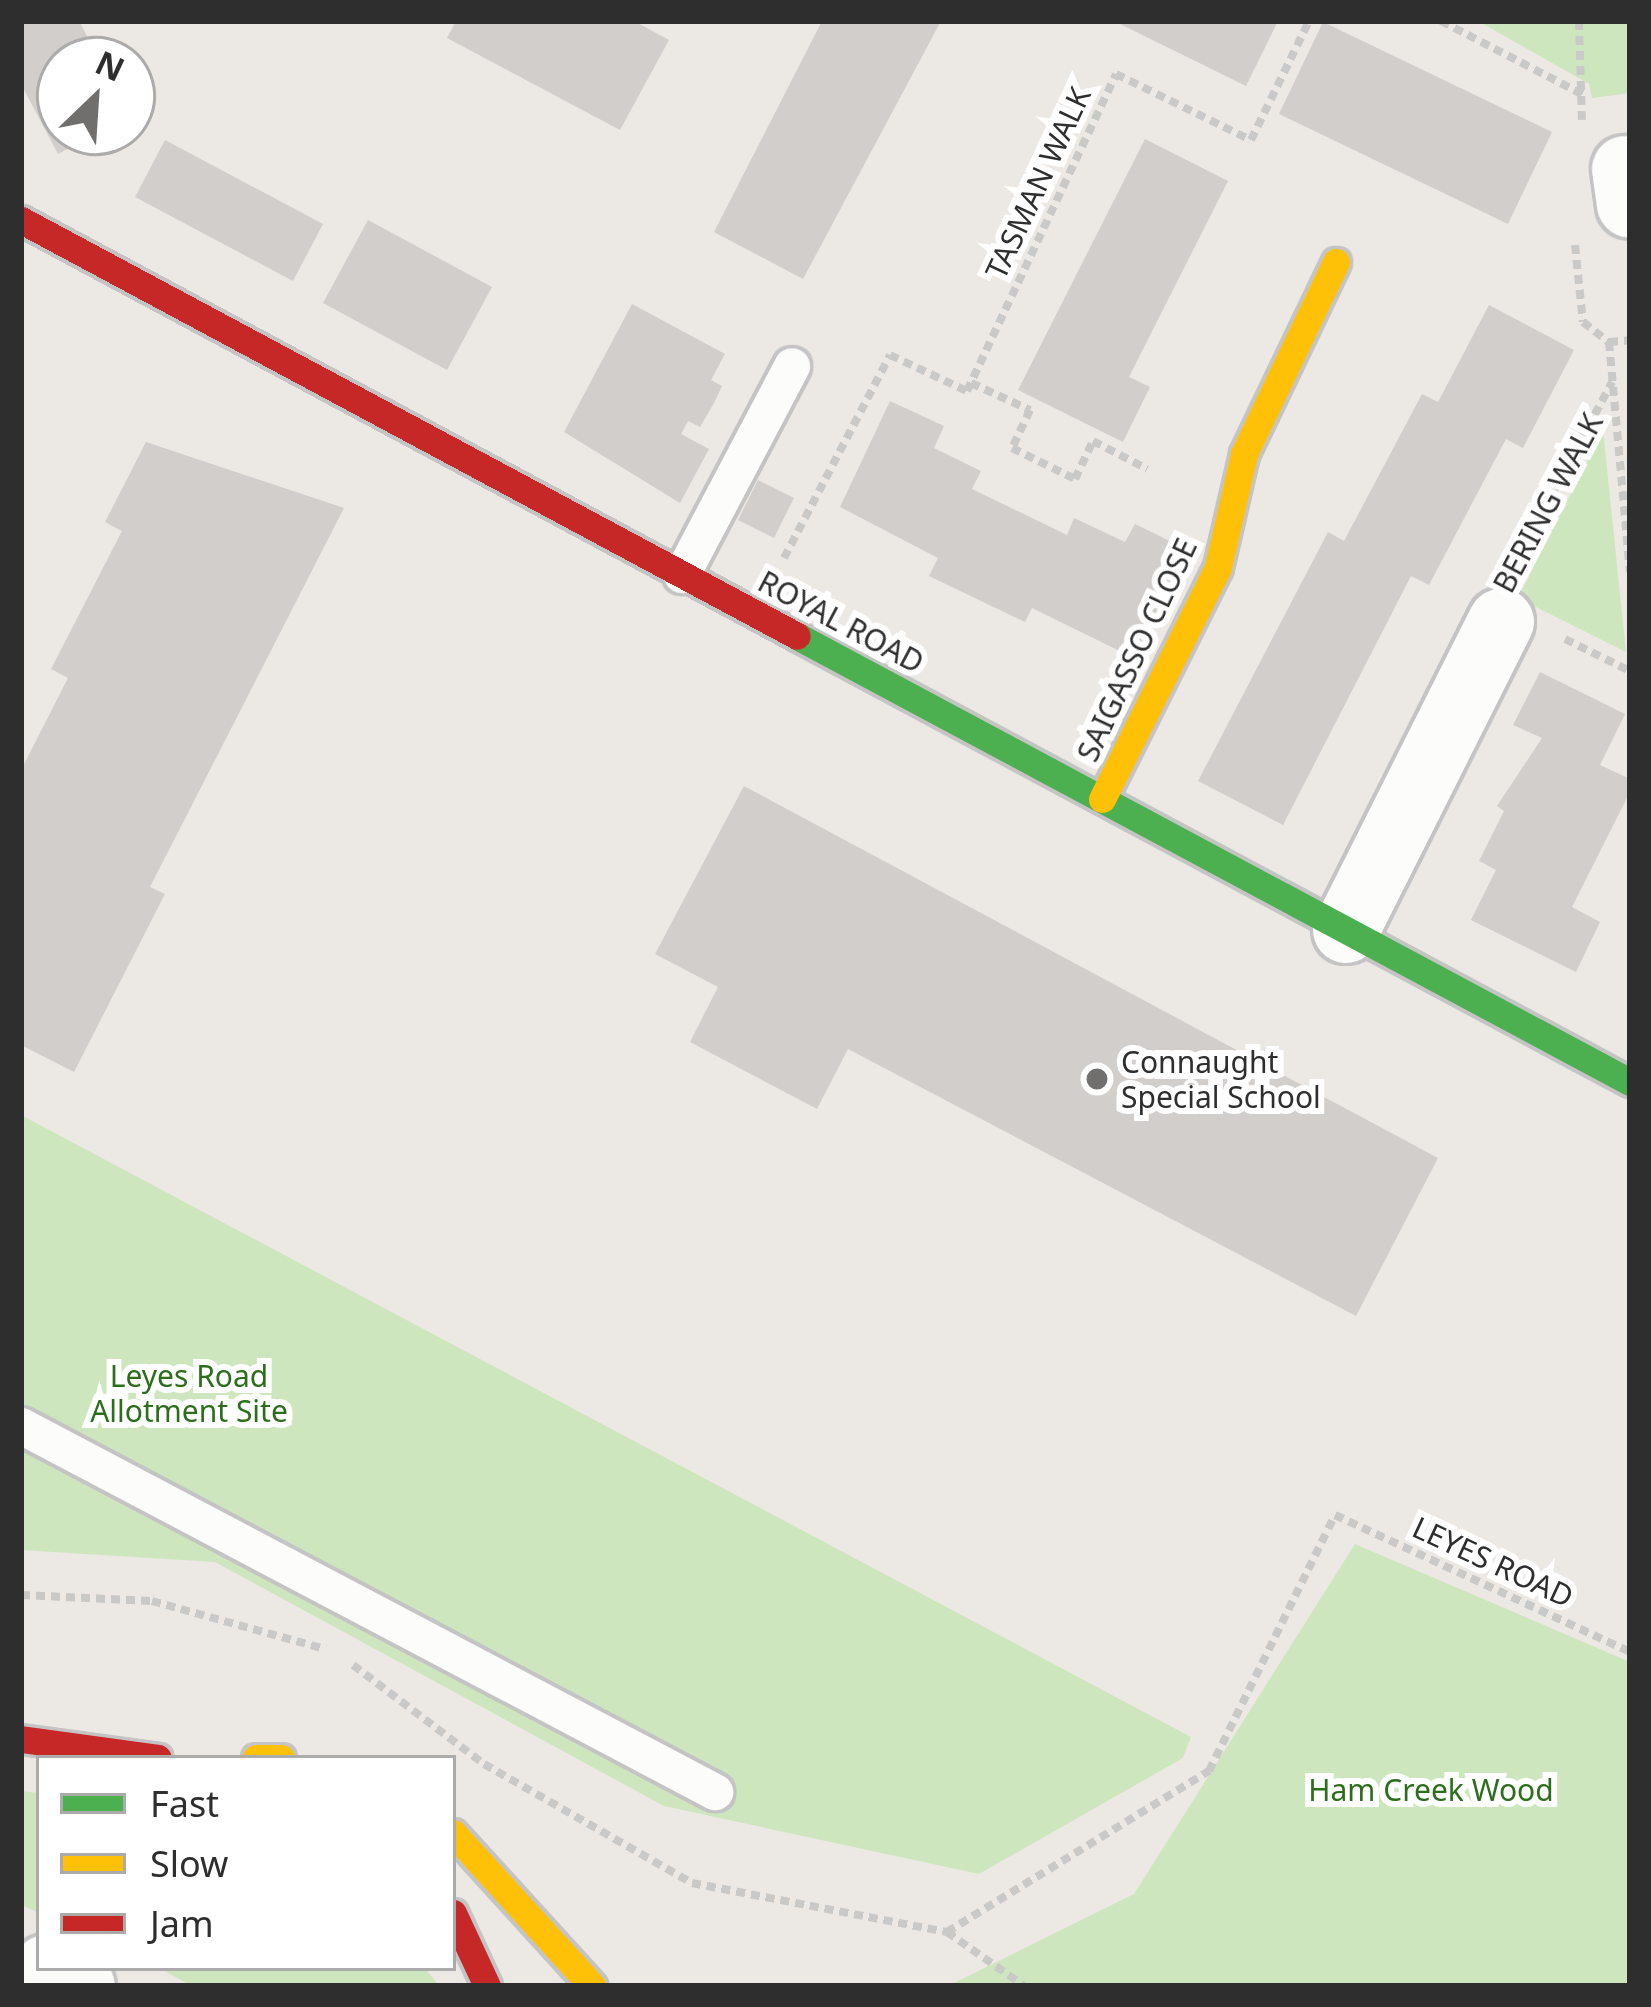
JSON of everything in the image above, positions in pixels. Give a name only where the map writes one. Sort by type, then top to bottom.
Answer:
[{"type":"street","name":"ROYAL ROAD","points":[[21,220],[1630,1082]]},
{"type":"street","name":"SAIGASSO CLOSE","points":[[1102,800],[1218,567],[1244,454],[1336,262]]},
{"type":"street","name":"BERING WALK","points":[[1346,930],[1503,603]]},
{"type":"street","points":[[21,1739],[136,1755]]},
{"type":"street","points":[[456,1836],[592,1986]]},
{"type":"street","points":[[456,1919],[487,1986]]},
{"type":"street","points":[[52,1971],[82,1986]]},
{"type":"lane","points":[[682,574],[792,366]]},
{"type":"lane","points":[[21,1426],[715,1792]]},
{"type":"path","name":"TASMAN WALK","points":[[970,383],[1116,74],[1251,140],[1309,21]]},
{"type":"path","points":[[1441,21],[1586,95],[1579,21]]},
{"type":"path","points":[[1609,342],[1630,340]]},
{"type":"path","points":[[755,613],[890,355],[967,391],[970,383],[1030,410],[1012,448],[1076,478],[1093,441],[1147,469]]},
{"type":"path","name":"BERING WALK","points":[[1503,603],[1612,381],[1630,572]]},
{"type":"path","name":"LEYES ROAD","points":[[947,1932],[1209,1771],[1335,1515],[1630,1652]]},
{"type":"path","points":[[21,1595],[152,1601],[336,1652],[484,1764],[692,1883],[947,1932],[1024,1986]]},
{"type":"green space","points":[[1478,21],[1630,21],[1630,93],[1592,98],[1589,84]]},
{"type":"green space","points":[[1603,430],[1626,652],[1518,598]]},
{"type":"green space","name":"Leyes Road Allotment Site","points":[[21,1115],[1191,1737],[1183,1758],[979,1874],[664,1806],[215,1562],[21,1550]]},
{"type":"green space","name":"Ham Creek Wood","points":[[1355,1544],[1630,1662],[1630,1986],[948,1986],[1134,1894]]},
{"type":"green space","points":[[21,1791],[36,1793],[36,1912],[21,1905]]},
{"type":"green space","points":[[164,1971],[427,1971],[439,1986],[192,1986]]},
{"type":"building","points":[[21,21],[79,21],[87,36],[36,36],[36,112],[21,84]]},
{"type":"building","points":[[456,21],[634,21],[669,40],[620,130],[447,38]]},
{"type":"building","points":[[822,21],[941,21],[803,279],[714,232]]},
{"type":"building","points":[[1114,21],[1278,21],[1246,86]]},
{"type":"building","points":[[1323,22],[1552,132],[1508,224],[1279,114]]},
{"type":"building","points":[[1145,139],[1228,181],[1129,377],[1150,387],[1123,442],[1018,390]]},
{"type":"building","points":[[165,140],[323,224],[293,281],[135,197]]},
{"type":"building","points":[[368,220],[492,287],[447,370],[323,303]]},
{"type":"building","points":[[632,304],[725,354],[711,380],[722,386],[714,403],[700,427],[688,421],[681,434],[709,449],[680,503],[564,432]]},
{"type":"building","points":[[1489,305],[1574,350],[1523,448],[1506,439],[1429,585],[1411,576],[1283,825],[1198,781],[1328,532],[1344,541],[1422,394],[1438,402]]},
{"type":"building","points":[[890,401],[944,426],[934,448],[981,471],[972,489],[1067,535],[1074,518],[1125,542],[1135,524],[1186,549],[1134,658],[1032,608],[1025,622],[929,576],[938,558],[840,507]]},
{"type":"building","points":[[146,442],[344,508],[150,887],[165,894],[74,1072],[21,1045],[21,770],[68,678],[51,669],[122,531],[105,522]]},
{"type":"building","points":[[758,480],[794,498],[774,538],[738,520]]},
{"type":"building","points":[[1540,672],[1625,714],[1600,765],[1630,779],[1630,792],[1572,907],[1600,922],[1576,972],[1471,920],[1496,870],[1479,861],[1504,811],[1497,806],[1542,738],[1513,725]]},
{"type":"building","name":"Connaught Special School","points":[[744,786],[1438,1158],[1356,1316],[848,1049],[817,1109],[690,1042],[718,987],[655,954]]},
{"type":"traffic: fast","points":[[797,636],[1630,1082]]},
{"type":"traffic: slow","points":[[1102,799],[1218,567],[1244,454],[1336,262]]},
{"type":"traffic: slow","points":[[456,1836],[592,1986]]},
{"type":"traffic: jam","points":[[21,220],[797,636]]},
{"type":"traffic: jam","points":[[21,1739],[136,1755]]},
{"type":"traffic: jam","points":[[456,1919],[487,1986]]},
{"type":"place","name":"Connaught Special School","points":[[1097,1079]]}]
